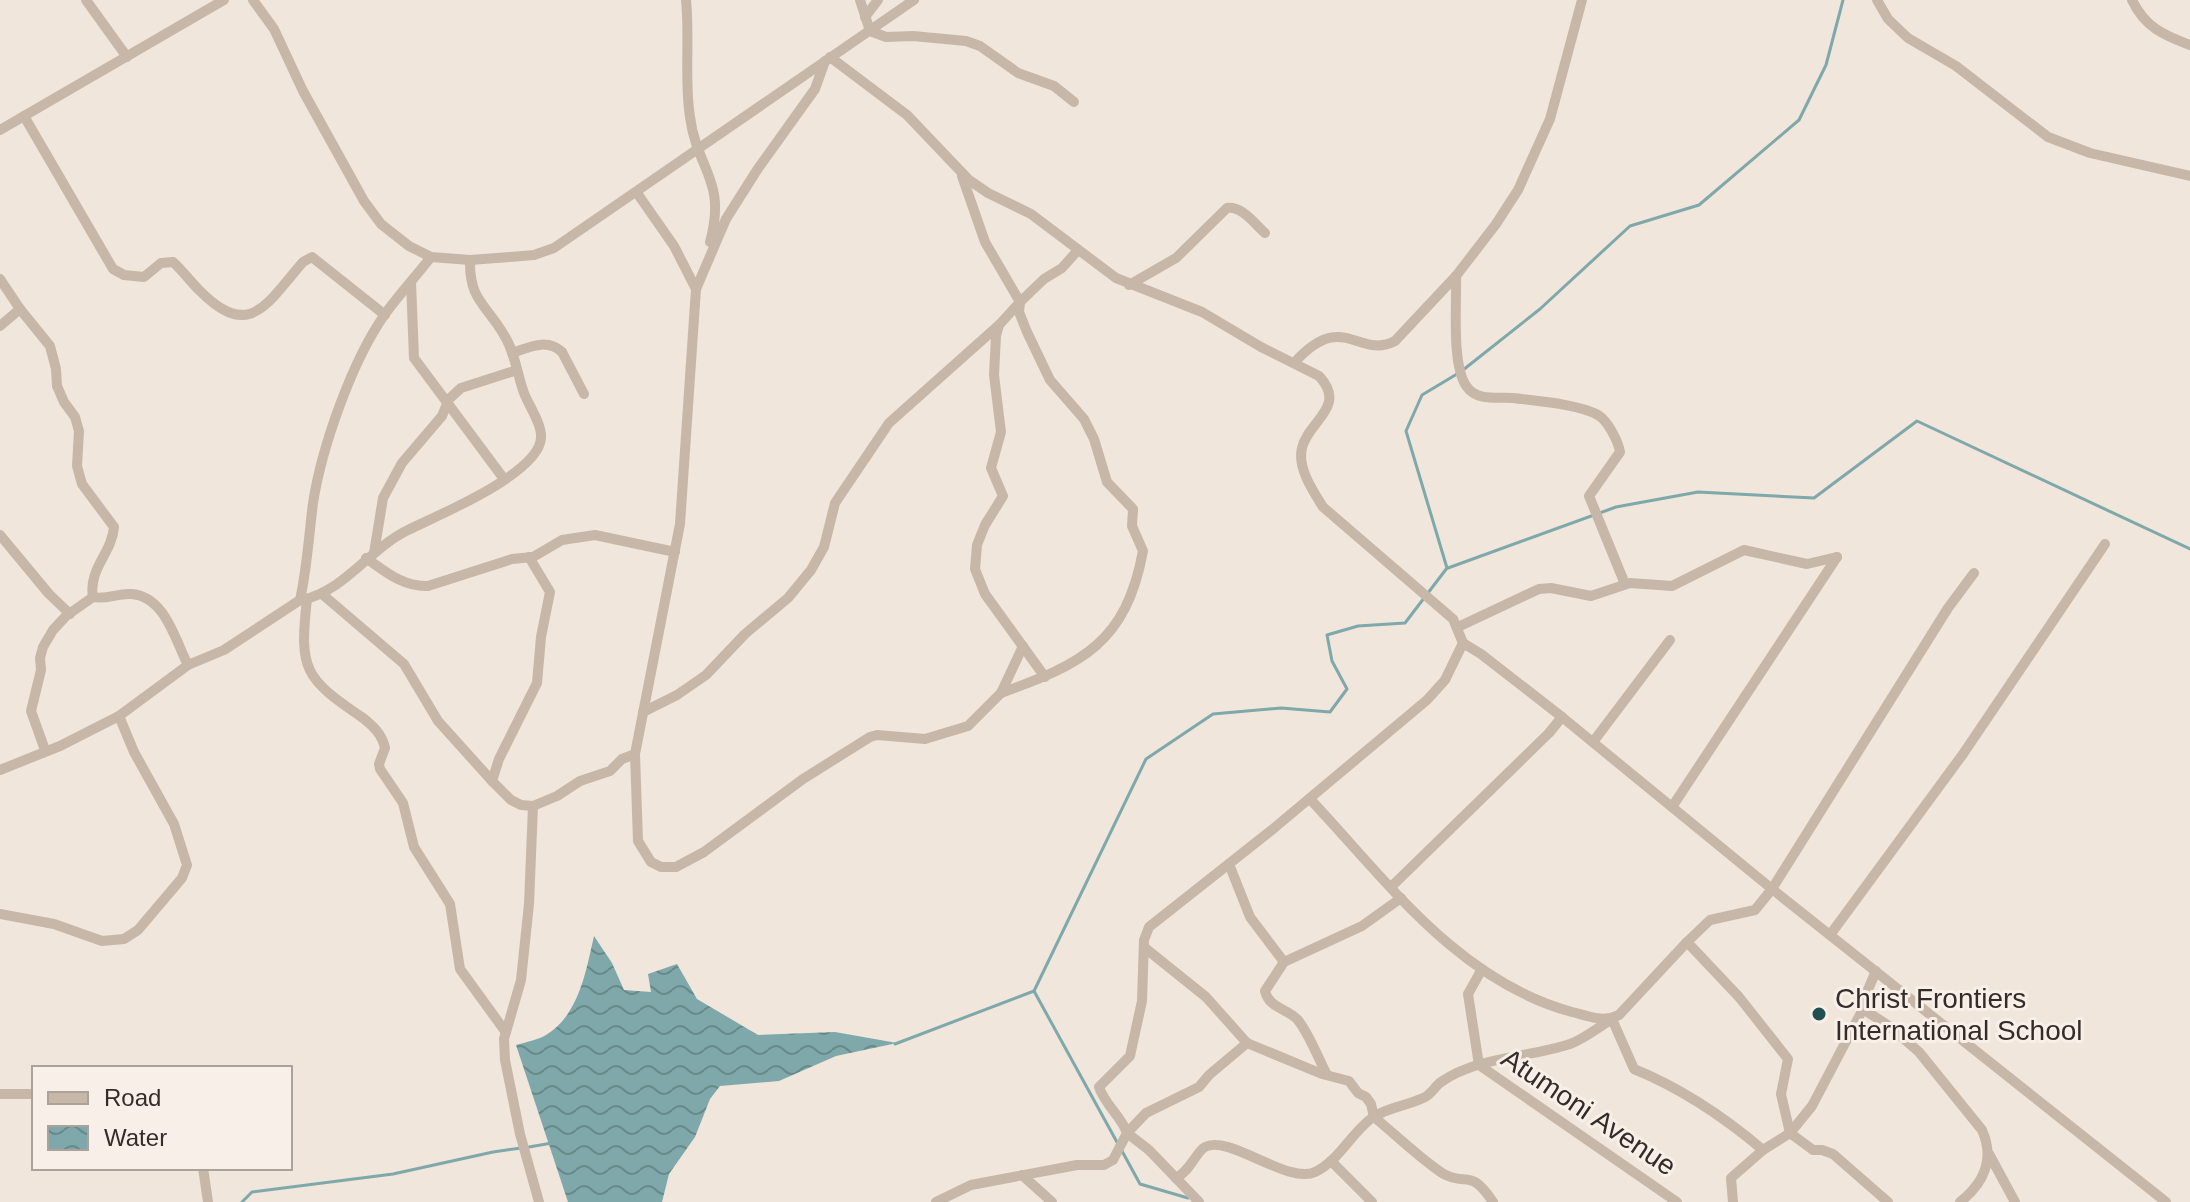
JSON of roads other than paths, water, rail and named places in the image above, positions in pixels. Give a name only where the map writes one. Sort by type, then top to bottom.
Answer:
[{"type":"street","points":[[86,0],[127,57]]},
{"type":"street","points":[[0,130],[224,0]]},
{"type":"street","points":[[253,0],[274,29],[303,91],[364,201],[381,224],[409,246],[431,257],[470,260],[534,255],[554,248],[914,0]]},
{"type":"street","points":[[686,0],[690,122],[715,191],[717,211],[704,267]]},
{"type":"street","points":[[860,0],[870,31],[886,37],[966,41],[980,46],[1018,73],[1054,86],[1074,102]]},
{"type":"street","points":[[865,17],[878,0]]},
{"type":"street","points":[[1294,363],[1328,337],[1339,336],[1382,344],[1395,341],[1456,276],[1496,224],[1536,153],[1550,119],[1582,0]]},
{"type":"street","points":[[1877,0],[1888,19],[1908,38],[1956,66],[2048,137],[2090,153],[2190,176]]},
{"type":"street","points":[[2132,0],[2146,23],[2156,31],[2190,45]]},
{"type":"street","points":[[828,59],[907,115],[961,172],[988,193],[1031,214],[1116,278],[1202,312],[1319,376],[1326,384],[1329,398],[1326,413],[1310,431],[1301,452],[1309,483],[1323,507],[1444,610],[1458,627],[1463,643],[1562,717],[1772,889],[2166,1202]]},
{"type":"street","points":[[828,59],[815,89],[726,219],[696,289],[683,488],[675,552],[635,754],[638,841],[651,862],[661,867],[676,867],[704,852],[803,779],[870,737],[925,739],[968,726],[1001,693],[1023,646]]},
{"type":"street","points":[[24,116],[113,269],[124,275],[144,277],[168,260],[215,305],[227,312],[250,315],[261,310],[303,262],[312,257],[385,315]]},
{"type":"street","points":[[961,172],[985,242],[1020,302],[1019,312],[1050,380],[1084,419],[1094,439],[1107,482],[1133,509],[1132,526],[1143,551],[1126,608],[1115,627],[1081,658],[1027,686],[1001,693]]},
{"type":"street","points":[[637,193],[674,246],[696,289]]},
{"type":"street","points":[[1129,285],[1176,258],[1227,208],[1241,211],[1265,233]]},
{"type":"street","points":[[643,712],[677,695],[706,675],[745,634],[788,598],[811,570],[824,547],[835,503],[889,423],[999,325],[1044,279],[1062,268],[1078,250]]},
{"type":"street","points":[[431,257],[385,315],[357,365],[340,406],[314,500],[303,599],[304,653],[309,672],[324,692],[370,724],[382,738],[385,751],[380,769],[403,803],[410,837],[419,857],[450,904],[460,969],[505,1031]]},
{"type":"street","points":[[0,770],[60,746],[119,716],[188,665],[224,650],[303,599],[333,588],[393,538],[474,500],[532,455],[539,447],[541,437],[507,338],[471,287],[470,260]]},
{"type":"street","points":[[1456,276],[1458,359],[1461,377],[1468,389],[1479,397],[1512,398],[1573,407],[1600,416],[1618,442],[1620,452],[1589,496],[1625,584]]},
{"type":"street","points":[[0,279],[50,346],[57,386],[75,417],[79,431],[77,466],[82,484],[114,527],[113,539],[94,572],[93,597]]},
{"type":"street","points":[[411,282],[414,358],[504,479]]},
{"type":"street","points":[[0,326],[20,309]]},
{"type":"street","points":[[999,325],[994,375],[1001,432],[991,468],[1003,496],[977,545],[975,569],[985,594],[1045,677]]},
{"type":"street","points":[[512,353],[541,344],[549,343],[557,347],[584,394]]},
{"type":"street","points":[[370,556],[383,498],[402,463],[442,416],[448,401],[461,388],[517,370]]},
{"type":"street","points":[[0,535],[49,594],[70,614]]},
{"type":"street","points":[[370,556],[401,582],[415,587],[428,586],[512,559],[533,557],[562,540],[595,535],[675,552]]},
{"type":"street","points":[[1830,935],[1963,754],[2105,544]]},
{"type":"street","points":[[1458,627],[1539,589],[1551,588],[1591,596],[1637,582],[1672,586],[1744,550],[1807,564],[1837,557],[1672,807]]},
{"type":"street","points":[[492,781],[499,759],[539,674],[541,637],[550,592],[529,557]]},
{"type":"street","points":[[1176,1178],[1191,1167],[1202,1148],[1208,1146],[1247,1154],[1302,1175],[1314,1173],[1331,1161],[1374,1117],[1425,1098],[1441,1082],[1479,1065],[1572,1044],[1619,1015],[1710,920],[1755,910],[1772,889],[1940,621],[1974,573]]},
{"type":"street","points":[[93,597],[101,599],[135,594],[151,599],[163,614],[188,665]]},
{"type":"street","points":[[322,594],[404,664],[438,721],[511,800],[533,806],[557,796],[580,781],[610,771],[622,759],[635,754]]},
{"type":"street","points":[[45,750],[31,711],[41,670],[40,658],[53,630],[93,597]]},
{"type":"street","points":[[1593,742],[1670,640]]},
{"type":"street","points":[[1199,1202],[1127,1133],[1123,1121],[1102,1096],[1099,1087],[1130,1056],[1142,1001],[1145,933],[1427,700],[1445,680],[1463,643]]},
{"type":"street","points":[[0,914],[54,924],[102,941],[124,939],[138,930],[182,878],[187,865],[174,824],[134,752],[119,716]]},
{"type":"street","points":[[1391,887],[1562,717]]},
{"type":"street","points":[[1310,799],[1429,928],[1482,969],[1514,990],[1561,1009],[1603,1020],[1612,1019]]},
{"type":"street","points":[[533,806],[529,904],[521,980],[505,1031],[505,1060],[520,1134],[539,1202]]},
{"type":"street","points":[[1229,864],[1250,917],[1284,962]]},
{"type":"street","points":[[1327,1075],[1299,1021],[1272,1004],[1265,994],[1284,962],[1362,926],[1401,898]]},
{"type":"street","points":[[1687,942],[1739,997],[1788,1059],[1781,1094],[1790,1133],[1813,1150],[1833,1154],[1888,1202]]},
{"type":"street","points":[[1145,948],[1206,997],[1247,1043],[1349,1081],[1371,1104],[1374,1117],[1446,1175],[1481,1184],[1493,1202]]},
{"type":"street","name":"Atumoni Avenue","points":[[1482,969],[1468,994],[1479,1065],[1677,1202]]},
{"type":"street","points":[[1733,1202],[1731,1178],[1763,1150],[1790,1133],[1812,1106],[1863,1009],[1876,971]]},
{"type":"street","points":[[1863,1009],[1919,1052],[1982,1130],[1989,1154],[2015,1202]]},
{"type":"street","points":[[1612,1019],[1634,1069],[1669,1083],[1725,1118],[1763,1150]]},
{"type":"street","points":[[936,1202],[971,1185],[1077,1165],[1104,1165],[1113,1160],[1127,1133],[1146,1113],[1199,1087],[1247,1043]]},
{"type":"street","points":[[0,1094],[32,1094]]},
{"type":"street","points":[[1960,1202],[1974,1191],[1982,1179],[1989,1154]]},
{"type":"street","points":[[1331,1161],[1372,1202]]},
{"type":"street","points":[[203,1170],[208,1202]]},
{"type":"street","points":[[1022,1175],[1052,1202]]},
{"type":"water","points":[[594,936],[612,963],[624,990],[651,992],[648,974],[677,964],[697,999],[758,1035],[835,1032],[897,1043],[836,1056],[779,1081],[720,1086],[710,1099],[695,1137],[669,1174],[662,1202],[568,1202],[516,1045],[546,1035],[566,1016],[579,991]]},
{"type":"waterway","points":[[1463,370],[1540,309],[1630,226],[1699,205],[1799,120],[1826,65],[1843,0]]},
{"type":"waterway","points":[[895,1044],[1034,991],[1146,759],[1213,714],[1281,708],[1330,712],[1347,689],[1332,661],[1327,635],[1358,626],[1405,623],[1447,568],[1406,431],[1422,395],[1457,374]]},
{"type":"waterway","points":[[1448,568],[1616,507],[1698,492],[1814,498],[1917,421],[2190,549]]},
{"type":"waterway","points":[[1034,991],[1118,1144]]},
{"type":"waterway","points":[[529,1147],[552,1143]]},
{"type":"waterway","points":[[242,1202],[252,1192],[393,1174],[521,1148]]},
{"type":"waterway","points":[[1122,1151],[1140,1184],[1188,1198]]},
{"type":"place","name":"Christ Frontiers International School","points":[[1819,1014]]}]
